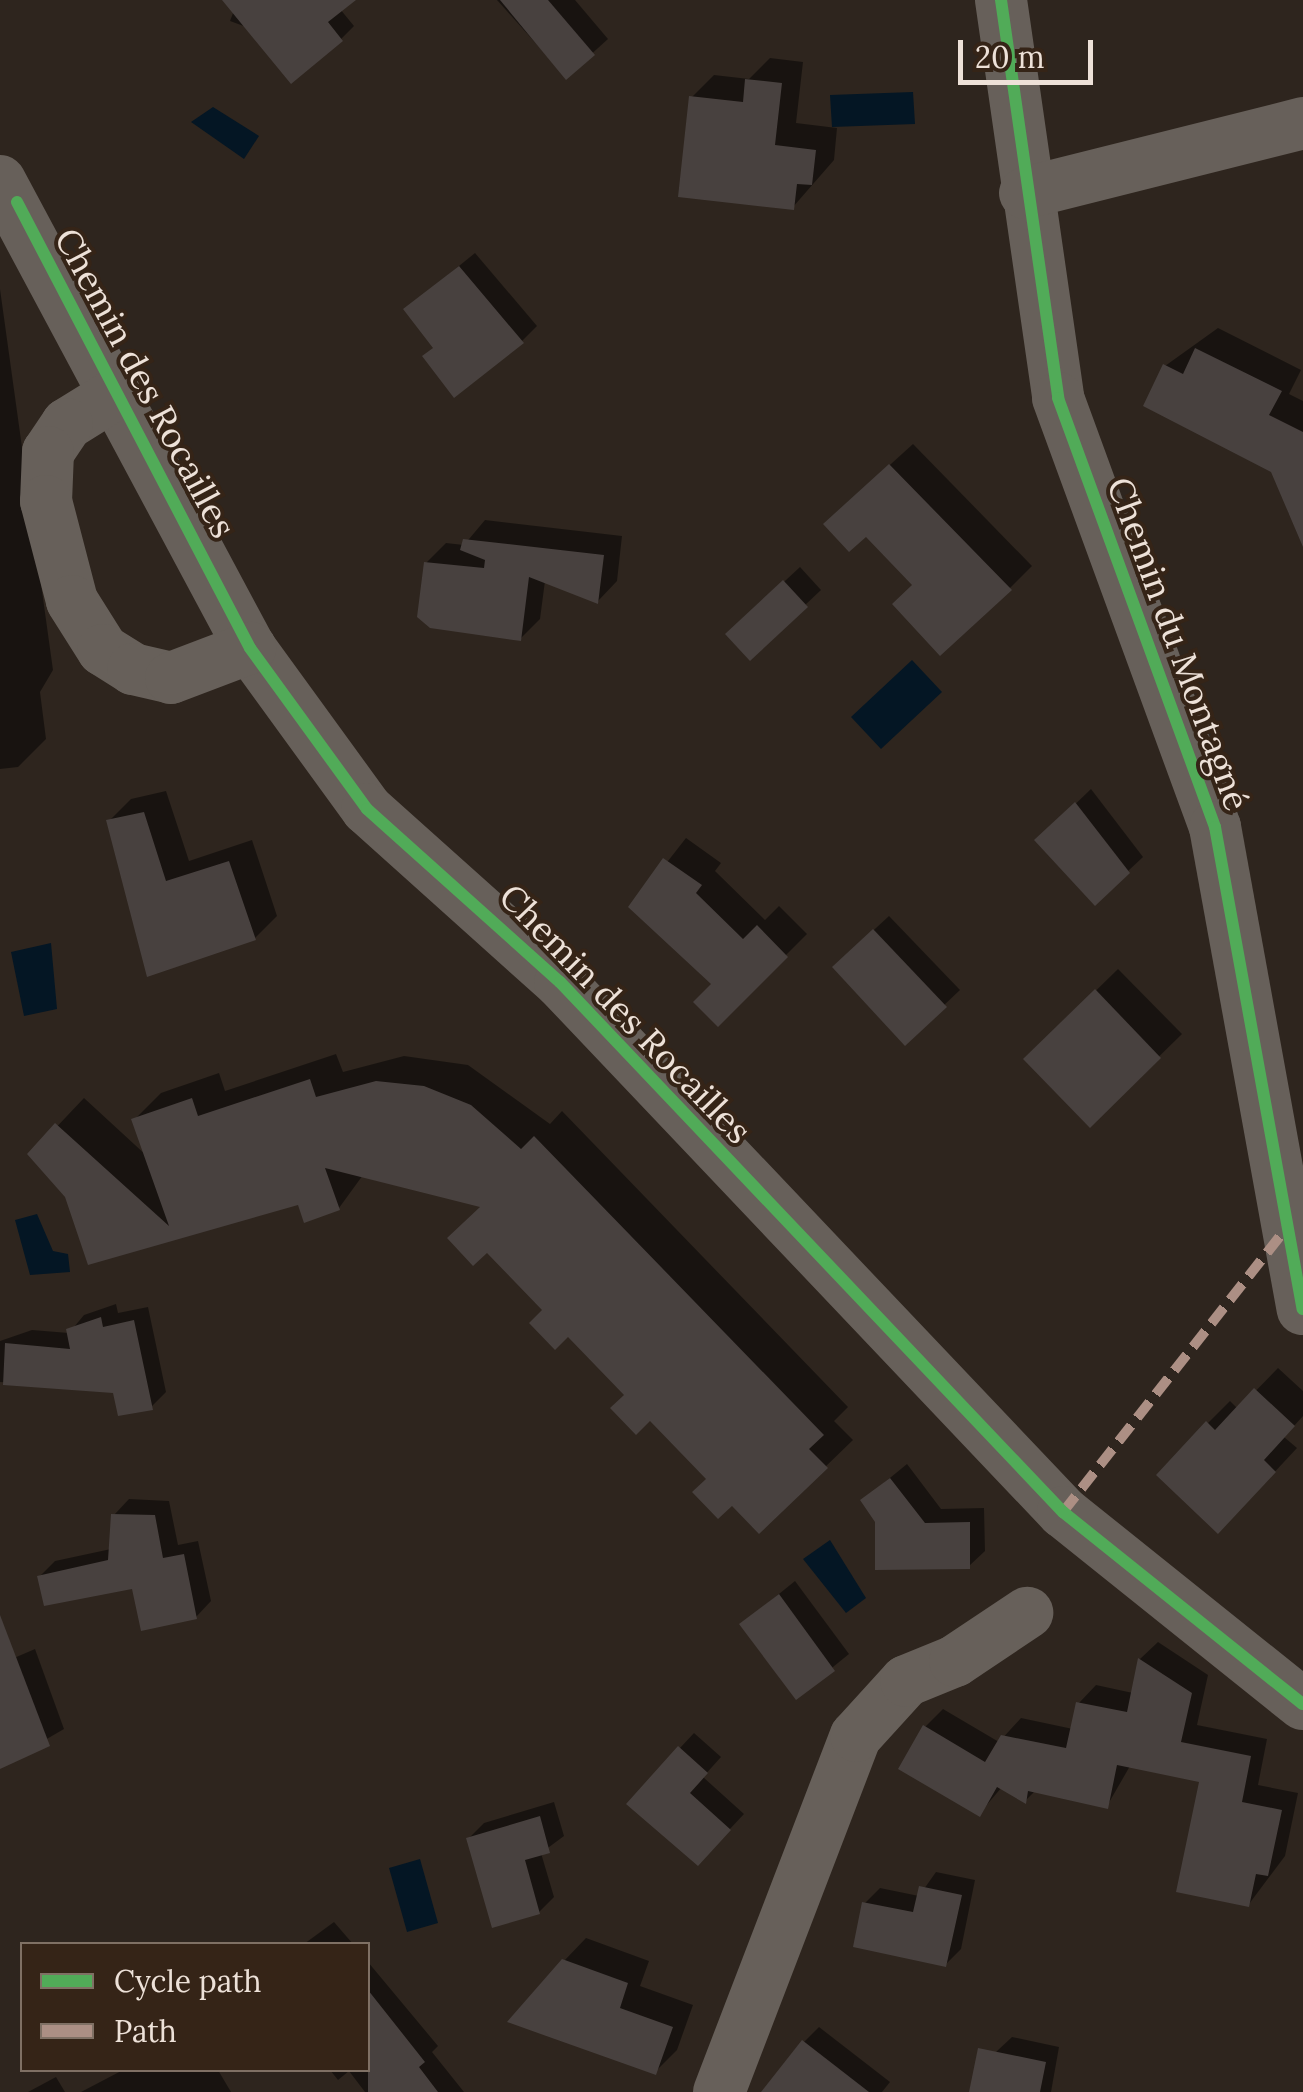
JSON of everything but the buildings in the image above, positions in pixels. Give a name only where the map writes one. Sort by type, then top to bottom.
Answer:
[{"type":"street","name":"Chemin du Montagné","points":[[1001,0],[1058,398],[1215,827],[1303,1309]]},
{"type":"street","points":[[1026,192],[1303,123]]},
{"type":"street","name":"Chemin des Rocailles","points":[[0,181],[117,393],[250,648],[367,808],[560,982],[1063,1512],[1303,1704]]},
{"type":"street","points":[[117,393],[67,424],[48,452],[46,501],[72,602],[103,650],[133,669],[171,678],[250,648]]},
{"type":"street","points":[[719,2092],[856,1736],[906,1682],[955,1662],[1027,1613]]},
{"type":"water","points":[[913,92],[915,124],[832,127],[830,95]]},
{"type":"water","points":[[213,107],[259,136],[244,159],[191,122]]},
{"type":"water","points":[[912,660],[942,692],[881,749],[851,717]]},
{"type":"water","points":[[51,943],[57,1009],[24,1016],[11,952]]},
{"type":"water","points":[[37,1214],[53,1251],[68,1254],[70,1272],[30,1275],[15,1220]]},
{"type":"water","points":[[830,1540],[866,1598],[846,1613],[803,1559]]},
{"type":"water","points":[[420,1859],[438,1923],[407,1932],[389,1868]]},
{"type":"marked path","points":[[1063,1512],[1288,1226]]},
{"type":"cycle path","points":[[1001,0],[1058,398],[1215,827],[1303,1309]]},
{"type":"cycle path","points":[[17,202],[250,648],[367,809],[560,982],[1063,1512],[1303,1704]]}]
